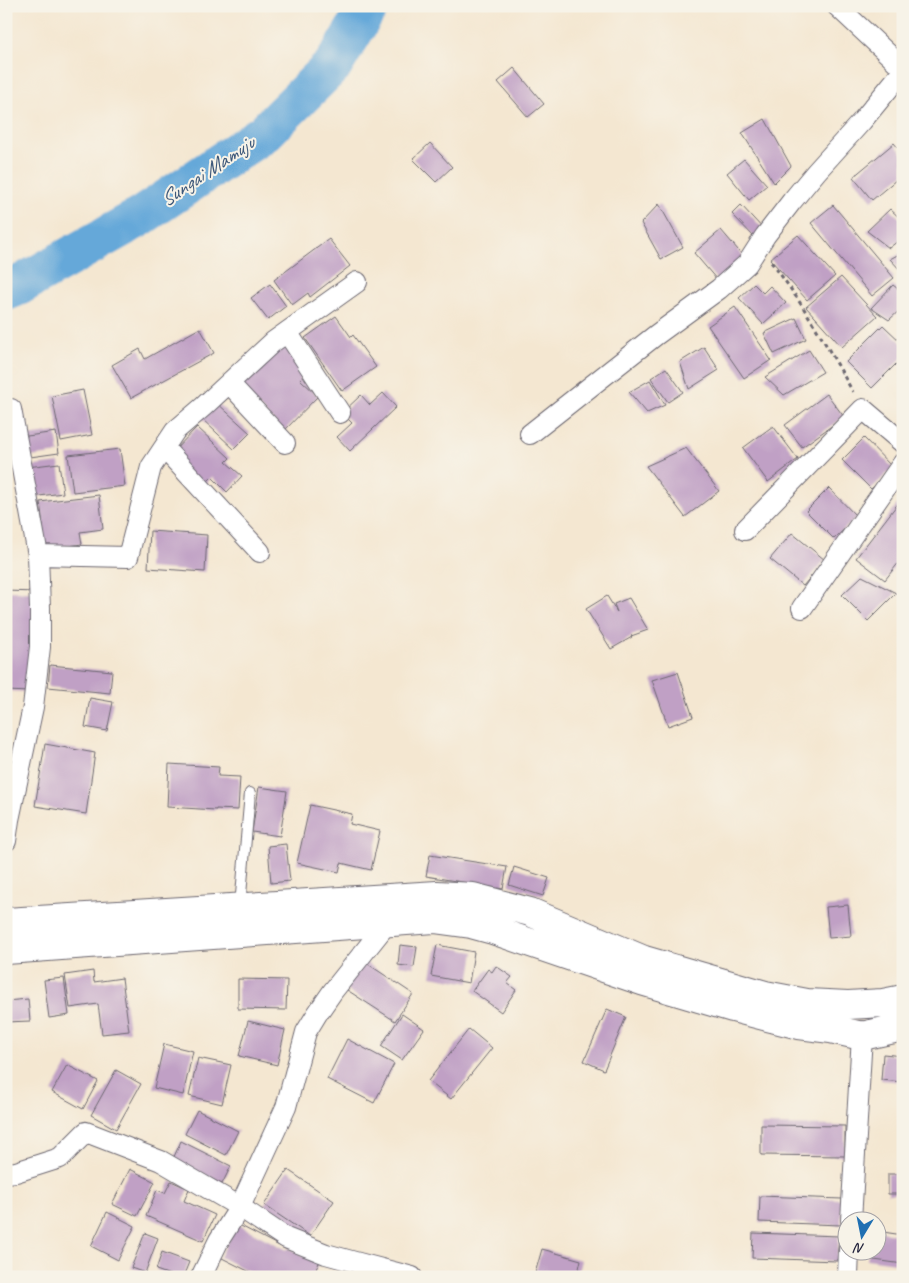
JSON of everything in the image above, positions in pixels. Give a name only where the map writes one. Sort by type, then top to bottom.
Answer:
[{"type":"highway","points":[[6,922],[437,895],[473,897],[530,912],[644,960],[765,995],[807,1003],[848,1005],[883,1003],[903,999]]},
{"type":"highway","points":[[6,950],[434,919],[471,924],[493,930],[642,981],[733,1008],[799,1024],[862,1036],[903,1027]]},
{"type":"street","points":[[530,434],[656,335],[719,289],[748,264],[758,246],[792,201],[862,121],[903,70],[837,6]]},
{"type":"street","points":[[38,555],[128,557],[151,467],[176,431],[274,342],[356,282]]},
{"type":"street","points":[[287,332],[340,413]]},
{"type":"street","points":[[229,383],[285,444]]},
{"type":"street","points":[[6,841],[33,707],[40,647],[38,555],[11,409]]},
{"type":"street","points":[[745,530],[863,409],[903,443]]},
{"type":"street","points":[[164,448],[260,552]]},
{"type":"street","points":[[802,608],[903,463]]},
{"type":"street","points":[[201,1277],[219,1240],[240,1207],[286,1107],[306,1032],[334,990],[388,922]]},
{"type":"street","points":[[852,1210],[862,1036]]},
{"type":"street","points":[[6,1174],[60,1158],[86,1132],[161,1161],[240,1207],[286,1238],[354,1262],[412,1277]]},
{"type":"street","points":[[848,1277],[849,1260]]},
{"type":"lane","points":[[240,907],[250,793]]},
{"type":"path","points":[[758,246],[786,281],[863,409]]},
{"type":"building","points":[[514,68],[544,104],[528,117],[498,82]]},
{"type":"building","points":[[765,119],[791,166],[774,183],[742,133]]},
{"type":"building","points":[[430,143],[452,167],[436,182],[413,159]]},
{"type":"building","points":[[894,143],[903,154],[903,174],[872,200],[853,177]]},
{"type":"building","points":[[744,159],[767,185],[749,200],[727,173]]},
{"type":"building","points":[[659,204],[683,247],[661,259],[641,223]]},
{"type":"building","points":[[741,205],[765,231],[757,240],[732,214]]},
{"type":"building","points":[[833,205],[894,278],[872,296],[811,223]]},
{"type":"building","points":[[890,209],[903,221],[903,237],[889,248],[867,231]]},
{"type":"building","points":[[721,230],[744,257],[717,280],[694,253]]},
{"type":"building","points":[[798,235],[835,276],[807,300],[770,259]]},
{"type":"building","points":[[329,239],[350,266],[310,297],[308,293],[292,305],[274,280]]},
{"type":"building","points":[[903,252],[903,273],[890,259]]},
{"type":"building","points":[[841,277],[877,316],[842,347],[806,307]]},
{"type":"building","points":[[270,284],[286,306],[268,320],[251,298]]},
{"type":"building","points":[[754,284],[763,293],[770,286],[786,303],[763,324],[739,298]]},
{"type":"building","points":[[893,285],[903,293],[903,307],[889,320],[871,308]]},
{"type":"building","points":[[735,307],[771,360],[744,378],[708,326]]},
{"type":"building","points":[[336,316],[351,337],[353,335],[376,367],[342,391],[305,338]]},
{"type":"building","points":[[796,318],[806,339],[774,354],[764,333]]},
{"type":"building","points":[[883,325],[903,344],[903,357],[872,388],[846,362]]},
{"type":"building","points":[[200,328],[214,353],[131,398],[112,365],[140,349],[145,359]]},
{"type":"building","points":[[281,344],[309,369],[300,379],[318,396],[284,431],[236,385]]},
{"type":"building","points":[[704,347],[719,370],[689,389],[680,362]]},
{"type":"building","points":[[809,350],[823,372],[784,395],[765,377]]},
{"type":"building","points":[[666,368],[683,392],[668,402],[651,378]]},
{"type":"building","points":[[650,380],[665,405],[647,413],[629,392]]},
{"type":"building","points":[[83,390],[92,435],[61,441],[52,396]]},
{"type":"building","points":[[383,393],[396,407],[350,451],[337,437],[352,423],[342,413],[361,395],[370,405]]},
{"type":"building","points":[[827,394],[844,417],[802,447],[785,425]]},
{"type":"building","points":[[216,402],[250,433],[234,449],[201,418]]},
{"type":"building","points":[[773,426],[798,459],[768,482],[743,448]]},
{"type":"building","points":[[197,427],[230,458],[226,462],[242,476],[227,492],[212,477],[202,487],[169,456]]},
{"type":"building","points":[[56,432],[59,453],[23,458],[20,437]]},
{"type":"building","points":[[864,438],[893,468],[871,489],[842,460]]},
{"type":"building","points":[[686,448],[719,491],[685,517],[646,466]]},
{"type":"building","points":[[120,449],[125,486],[73,492],[68,455]]},
{"type":"building","points":[[59,463],[63,493],[31,497],[27,467]]},
{"type":"building","points":[[829,488],[857,517],[834,539],[806,511]]},
{"type":"building","points":[[99,495],[103,529],[80,532],[82,544],[46,549],[40,502]]},
{"type":"building","points":[[903,497],[903,557],[885,580],[856,558]]},
{"type":"building","points":[[150,531],[207,535],[205,572],[148,568]]},
{"type":"building","points":[[792,533],[825,560],[803,586],[770,559]]},
{"type":"building","points":[[862,576],[896,593],[868,621],[842,595]]},
{"type":"building","points":[[6,591],[35,592],[30,692],[6,691]]},
{"type":"building","points":[[607,596],[617,612],[614,604],[629,598],[648,630],[631,636],[611,649],[586,609]]},
{"type":"building","points":[[50,665],[112,671],[110,693],[48,687]]},
{"type":"building","points":[[678,672],[693,717],[668,726],[652,680]]},
{"type":"building","points":[[90,698],[113,702],[107,731],[85,727]]},
{"type":"building","points":[[45,744],[95,753],[86,814],[35,806]]},
{"type":"building","points":[[169,764],[219,767],[218,776],[240,777],[238,810],[167,807]]},
{"type":"building","points":[[259,787],[287,791],[280,836],[252,832]]},
{"type":"building","points":[[310,805],[352,814],[350,824],[380,831],[371,870],[341,863],[339,872],[297,863]]},
{"type":"building","points":[[286,844],[290,881],[271,883],[268,846]]},
{"type":"building","points":[[430,855],[507,867],[503,889],[426,876]]},
{"type":"building","points":[[514,867],[549,878],[543,896],[509,885]]},
{"type":"building","points":[[848,905],[851,936],[829,938],[826,907]]},
{"type":"building","points":[[400,945],[417,947],[414,967],[398,965]]},
{"type":"building","points":[[437,945],[474,952],[469,983],[431,976]]},
{"type":"building","points":[[362,960],[413,994],[395,1021],[344,988]]},
{"type":"building","points":[[496,966],[512,977],[507,983],[516,990],[501,1012],[472,991],[488,969],[492,972]]},
{"type":"building","points":[[93,971],[94,982],[122,978],[129,1031],[102,1034],[98,1004],[70,1008],[65,975]]},
{"type":"building","points":[[64,978],[69,1015],[49,1018],[44,980]]},
{"type":"building","points":[[238,979],[287,980],[286,1010],[238,1009]]},
{"type":"building","points":[[28,999],[30,1021],[6,1022],[6,1001]]},
{"type":"building","points":[[607,1009],[626,1017],[604,1070],[584,1061]]},
{"type":"building","points":[[402,1014],[424,1029],[402,1060],[381,1046]]},
{"type":"building","points":[[248,1021],[285,1030],[277,1065],[239,1056]]},
{"type":"building","points":[[469,1029],[492,1048],[451,1099],[428,1081]]},
{"type":"building","points":[[347,1039],[394,1064],[374,1103],[327,1079]]},
{"type":"building","points":[[164,1044],[193,1051],[183,1095],[154,1088]]},
{"type":"building","points":[[883,1054],[903,1056],[903,1082],[881,1080]]},
{"type":"building","points":[[198,1058],[231,1065],[222,1104],[189,1096]]},
{"type":"building","points":[[67,1065],[98,1081],[83,1109],[52,1092]]},
{"type":"building","points":[[116,1070],[141,1084],[116,1129],[91,1115]]},
{"type":"building","points":[[197,1110],[238,1131],[226,1155],[185,1134]]},
{"type":"building","points":[[761,1125],[845,1126],[845,1156],[761,1155]]},
{"type":"building","points":[[181,1141],[231,1166],[222,1184],[173,1159]]},
{"type":"building","points":[[130,1169],[155,1182],[137,1216],[112,1204]]},
{"type":"building","points":[[288,1170],[334,1201],[310,1236],[264,1205]]},
{"type":"building","points":[[888,1174],[903,1174],[903,1194],[888,1194]]},
{"type":"building","points":[[171,1181],[189,1189],[184,1201],[215,1215],[203,1241],[146,1216],[157,1190],[165,1193]]},
{"type":"building","points":[[760,1196],[842,1199],[842,1210],[836,1210],[836,1225],[759,1222]]},
{"type":"building","points":[[107,1212],[135,1226],[118,1260],[91,1246]]},
{"type":"building","points":[[237,1224],[287,1250],[288,1248],[319,1263],[312,1277],[260,1277],[220,1257]]},
{"type":"building","points":[[886,1232],[903,1235],[903,1264],[874,1260],[886,1260]]},
{"type":"building","points":[[145,1233],[158,1238],[145,1273],[131,1268]]},
{"type":"building","points":[[753,1233],[836,1236],[837,1261],[752,1258]]},
{"type":"building","points":[[542,1249],[581,1260],[577,1277],[534,1277]]},
{"type":"building","points":[[162,1252],[189,1262],[183,1277],[176,1277],[156,1270]]},
{"type":"waterway","name":"Sungai Mamuju","points":[[6,291],[140,217],[264,133],[334,64],[369,6]]}]
